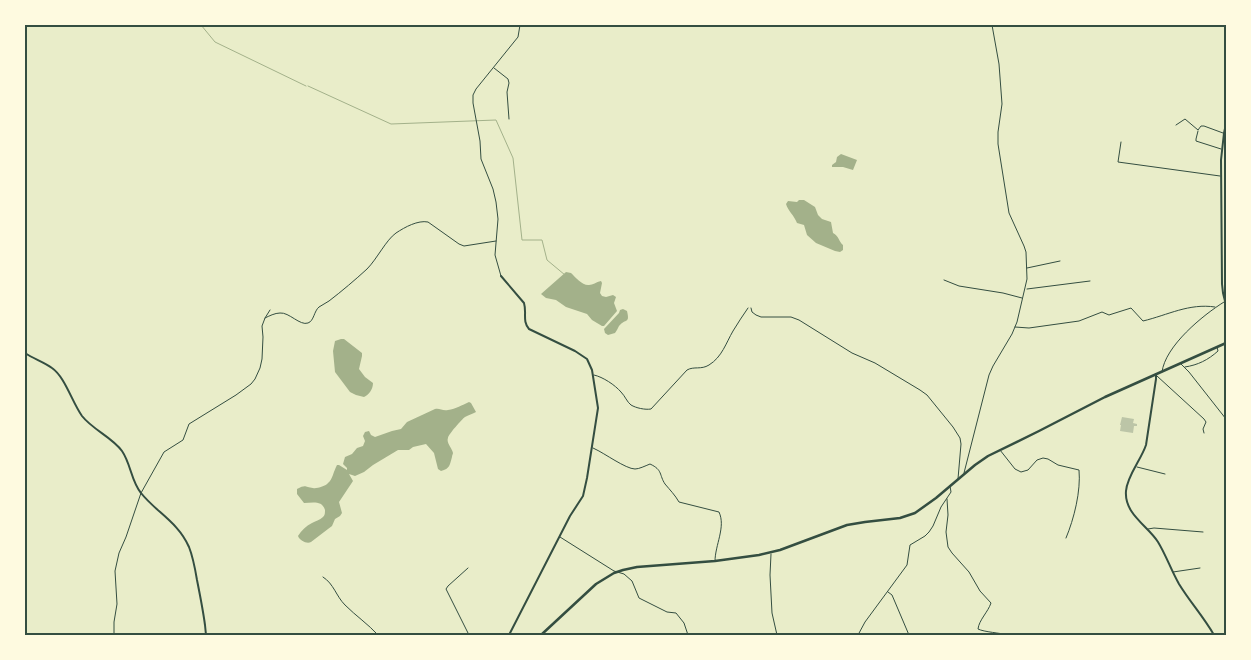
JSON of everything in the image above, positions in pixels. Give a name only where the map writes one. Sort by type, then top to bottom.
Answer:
[{"type":"main road","points":[[541,635],[596,584],[618,572],[637,567],[715,561],[771,553],[847,525],[907,516],[915,513],[984,458],[1039,432],[1090,404],[1226,343]]},
{"type":"street","points":[[509,635],[559,536],[584,492],[598,408],[590,362],[585,356],[533,331],[527,326],[524,318],[524,304],[501,276],[494,255],[498,219],[496,202],[493,189],[480,159],[480,141],[473,103],[474,92],[518,36],[520,25]]},
{"type":"street","points":[[964,474],[990,371],[1015,327],[1027,279],[1026,252],[1008,206],[998,144],[1002,104],[998,56],[992,25]]},
{"type":"street","points":[[493,67],[508,79],[509,119]]},
{"type":"street","points":[[1176,125],[1185,119],[1198,130]]},
{"type":"street","points":[[1226,124],[1220,176],[1223,239],[1222,284],[1226,305]]},
{"type":"street","points":[[1222,149],[1196,141],[1195,139],[1201,126],[1224,133]]},
{"type":"street","points":[[1121,142],[1118,162],[1220,176]]},
{"type":"street","points":[[265,318],[280,313],[308,323],[311,321],[317,308],[328,302],[368,268],[392,236],[422,221],[428,222],[464,246],[496,241]]},
{"type":"street","points":[[1027,268],[1060,261]]},
{"type":"street","points":[[944,280],[959,286],[1003,293],[1022,299]]},
{"type":"street","points":[[1025,289],[1090,280]]},
{"type":"street","points":[[1162,372],[1163,366],[1177,342],[1196,322],[1225,300]]},
{"type":"street","points":[[1015,327],[1029,328],[1079,320],[1102,312],[1112,314],[1130,308],[1143,321],[1184,308],[1215,307]]},
{"type":"street","points":[[593,375],[599,376],[615,386],[632,405],[646,410],[651,409],[686,370],[693,367],[704,368],[719,356],[732,332],[750,308],[752,312],[761,317],[791,317],[800,320],[852,353],[875,363],[927,395],[960,438],[958,479]]},
{"type":"street","points":[[114,635],[117,604],[115,571],[119,553],[141,493],[164,452],[183,440],[189,424],[236,395],[255,379],[262,359],[262,326],[270,310]]},
{"type":"street","points":[[1184,367],[1205,361],[1218,351],[1216,347]]},
{"type":"street","points":[[25,354],[53,368],[66,385],[70,397],[82,416],[122,451],[141,493],[175,525],[182,535],[193,557],[206,635]]},
{"type":"street","points":[[1180,363],[1226,419]]},
{"type":"street","points":[[1156,375],[1204,419],[1206,422],[1203,429],[1204,433]]},
{"type":"street","points":[[1156,375],[1146,445],[1128,485],[1126,497],[1135,516],[1158,542],[1181,586],[1202,614],[1214,635]]},
{"type":"street","points":[[592,448],[633,469],[650,464],[655,466],[679,502],[719,512],[720,528],[715,561]]},
{"type":"street","points":[[1000,450],[1015,469],[1021,472],[1026,471],[1037,460],[1043,458],[1058,465],[1079,470],[1078,491],[1066,538]]},
{"type":"street","points":[[1136,467],[1165,474]]},
{"type":"street","points":[[858,635],[865,622],[907,565],[911,544],[925,536],[933,526],[941,508],[952,491],[950,486]]},
{"type":"street","points":[[947,499],[946,532],[948,547],[991,603],[978,625],[978,629],[1009,635]]},
{"type":"street","points":[[1147,529],[1203,532]]},
{"type":"street","points":[[559,536],[614,571],[624,574],[632,581],[639,598],[667,612],[676,613],[684,623],[688,635]]},
{"type":"street","points":[[771,553],[772,613],[778,635]]},
{"type":"street","points":[[468,568],[446,589],[469,635]]},
{"type":"street","points":[[1173,572],[1200,568]]},
{"type":"street","points":[[323,577],[329,580],[343,603],[378,635]]},
{"type":"street","points":[[888,592],[892,596],[909,635]]},
{"type":"shaded area","points":[[841,154],[857,160],[853,170],[843,167],[832,167],[837,157]]},
{"type":"shaded area","points":[[804,200],[815,207],[822,219],[831,222],[833,233],[843,245],[843,250],[840,252],[835,251],[816,243],[807,235],[804,225],[797,223],[786,204],[788,201],[797,202]]},
{"type":"shaded area","points":[[566,272],[571,273],[579,281],[587,285],[601,281],[600,293],[602,296],[613,295],[616,297],[614,303],[617,311],[604,326],[592,320],[587,314],[566,307],[556,300],[546,298],[541,294]]},
{"type":"shaded area","points":[[623,309],[627,311],[628,319],[619,326],[615,333],[608,335],[604,329]]},
{"type":"shaded area","points":[[344,339],[362,353],[359,369],[373,383],[370,392],[364,397],[350,392],[335,372],[333,351],[335,341]]},
{"type":"shaded area","points":[[469,402],[476,412],[463,418],[449,436],[448,442],[453,453],[448,468],[441,471],[438,469],[434,453],[426,444],[409,450],[398,450],[364,472],[355,476],[349,474],[353,481],[339,502],[342,513],[340,516],[335,519],[332,526],[311,542],[302,541],[299,538],[298,536],[302,530],[323,517],[325,510],[319,503],[304,503],[297,494],[297,489],[304,486],[314,488],[325,485],[331,480],[337,465],[347,470],[343,464],[345,457],[363,446],[365,432],[369,431],[375,437],[401,429],[407,422],[435,409],[446,410],[456,408]]},
{"type":"building","points":[[1122,417],[1134,419],[1133,423],[1137,424],[1137,426],[1134,426],[1133,433],[1120,431]]},
{"type":"waterway","points":[[201,25],[215,42],[306,86]]},
{"type":"waterway","points":[[308,86],[391,124],[496,120],[513,158],[522,240],[542,240],[547,260],[565,275]]}]
